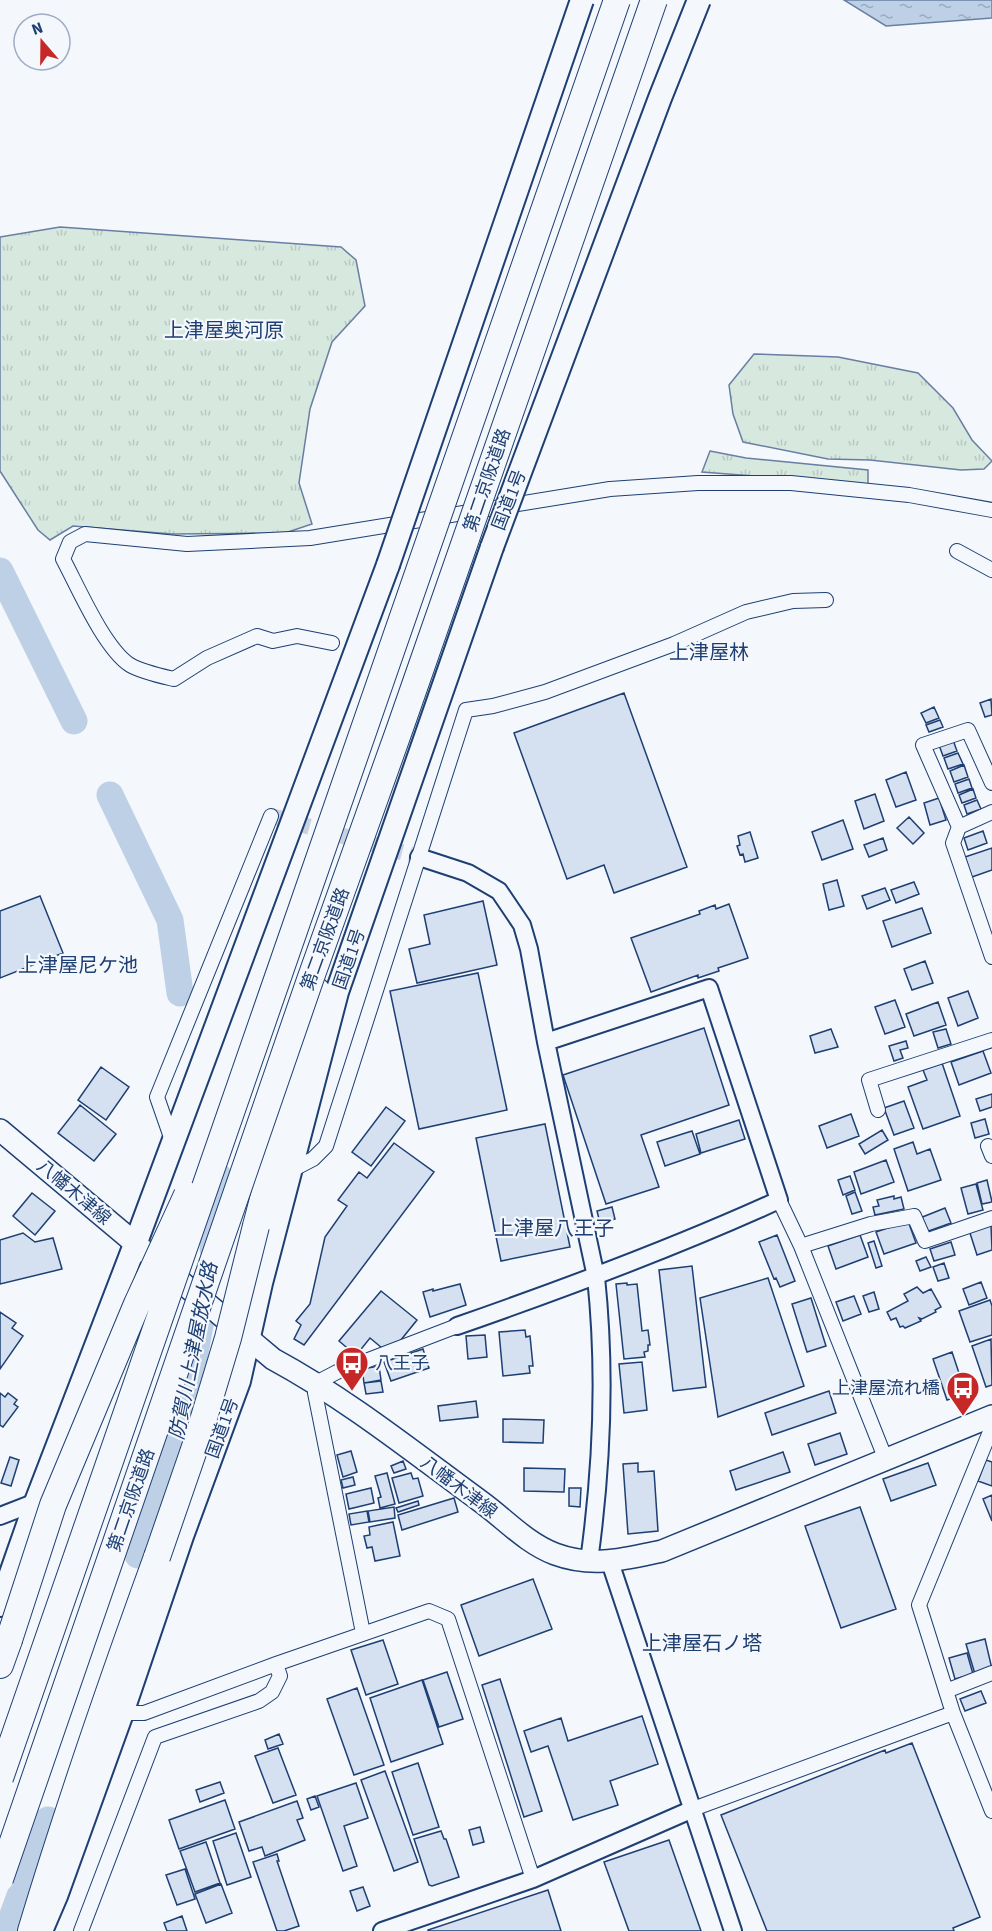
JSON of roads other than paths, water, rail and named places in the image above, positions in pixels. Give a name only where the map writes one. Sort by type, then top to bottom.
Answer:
[{"type":"highway","points":[[0,1605],[36,1502],[144,1250],[173,1143],[388,565],[582,0]]},
{"type":"highway","name":"第二京阪道路","points":[[0,1778],[617,0]]},
{"type":"highway","name":"第二京阪道路","points":[[0,1879],[306,991],[344,889],[654,0]]},
{"type":"highway","name":"国道1号","points":[[41,1931],[56,1896],[122,1713],[182,1536],[239,1381],[242,1334],[261,1283],[337,992],[492,547],[651,121],[699,0]]},
{"type":"highway","points":[[0,1665],[53,1505],[136,1304],[178,1216],[218,1122],[290,924],[323,850]]},
{"type":"highway","points":[[31,1931],[101,1713],[196,1444],[228,1338],[344,889]]},
{"type":"main road","name":"八幡木津線","points":[[0,1130],[273,1359],[316,1383],[488,1507],[519,1534],[554,1554],[599,1562],[662,1551],[992,1416]]},
{"type":"street","points":[[332,643],[297,636],[273,641],[257,636],[207,658],[174,679],[164,677],[129,664],[105,638],[63,559],[70,542],[85,534],[187,544],[310,538],[610,489],[698,483],[791,483],[909,495],[992,510]]},
{"type":"street","points":[[957,551],[992,570]]},
{"type":"street","points":[[290,1171],[313,1159],[326,1146],[466,710],[545,692],[674,645],[746,612],[793,601],[826,600]]},
{"type":"street","points":[[992,783],[968,729],[923,745],[959,827],[953,843],[992,957]]},
{"type":"street","points":[[959,827],[992,812]]},
{"type":"street","points":[[173,1143],[157,1097],[271,816]]},
{"type":"street","points":[[419,857],[483,881],[499,891],[522,925],[529,949],[546,1042],[597,1277],[600,1308],[601,1418],[597,1504],[599,1562],[693,1809],[734,1931]]},
{"type":"street","points":[[546,1042],[709,988],[779,1200],[801,1246],[886,1460]]},
{"type":"street","points":[[878,1110],[869,1080],[992,1040]]},
{"type":"street","points":[[363,1633],[315,1393],[316,1383],[337,1372],[457,1326],[597,1277],[779,1200]]},
{"type":"street","points":[[801,1246],[871,1224],[914,1216],[925,1241],[992,1218]]},
{"type":"street","points":[[992,1427],[919,1605],[953,1713],[992,1811]]},
{"type":"street","points":[[0,1516],[36,1502]]},
{"type":"street","points":[[122,1713],[144,1713],[429,1611],[448,1619],[532,1879]]},
{"type":"street","points":[[81,1931],[155,1737],[259,1701],[272,1692],[279,1676],[276,1664]]},
{"type":"street","points":[[946,1691],[992,1673]]},
{"type":"street","points":[[382,1931],[532,1879],[693,1809],[953,1713]]},
{"type":"water","points":[[844,0],[992,0],[992,18],[886,26]]},
{"type":"waterway","name":"防賀川上津屋放水路","points":[[0,571],[74,721]]},
{"type":"waterway","name":"防賀川上津屋放水路","points":[[110,795],[170,920],[180,993]]},
{"type":"waterway","name":"防賀川上津屋放水路","points":[[213,1249],[219,1177]]},
{"type":"waterway","name":"防賀川上津屋放水路","points":[[138,1555],[182,1426],[202,1314]]},
{"type":"waterway","name":"防賀川上津屋放水路","points":[[7,1931],[48,1820]]},
{"type":"tunnel","points":[[271,816],[419,857]]},
{"type":"place","name":"八王子","points":[[352,1392]]},
{"type":"place","name":"上津屋流れ橋","points":[[963,1417]]},
{"type":"district","name":"上津屋奥河原","points":[[224,330]]},
{"type":"district","name":"上津屋林","points":[[709,652]]},
{"type":"district","name":"上津屋尼ケ池","points":[[78,965]]},
{"type":"district","name":"上津屋八王子","points":[[554,1228]]},
{"type":"district","name":"上津屋石ノ塔","points":[[702,1643]]}]
